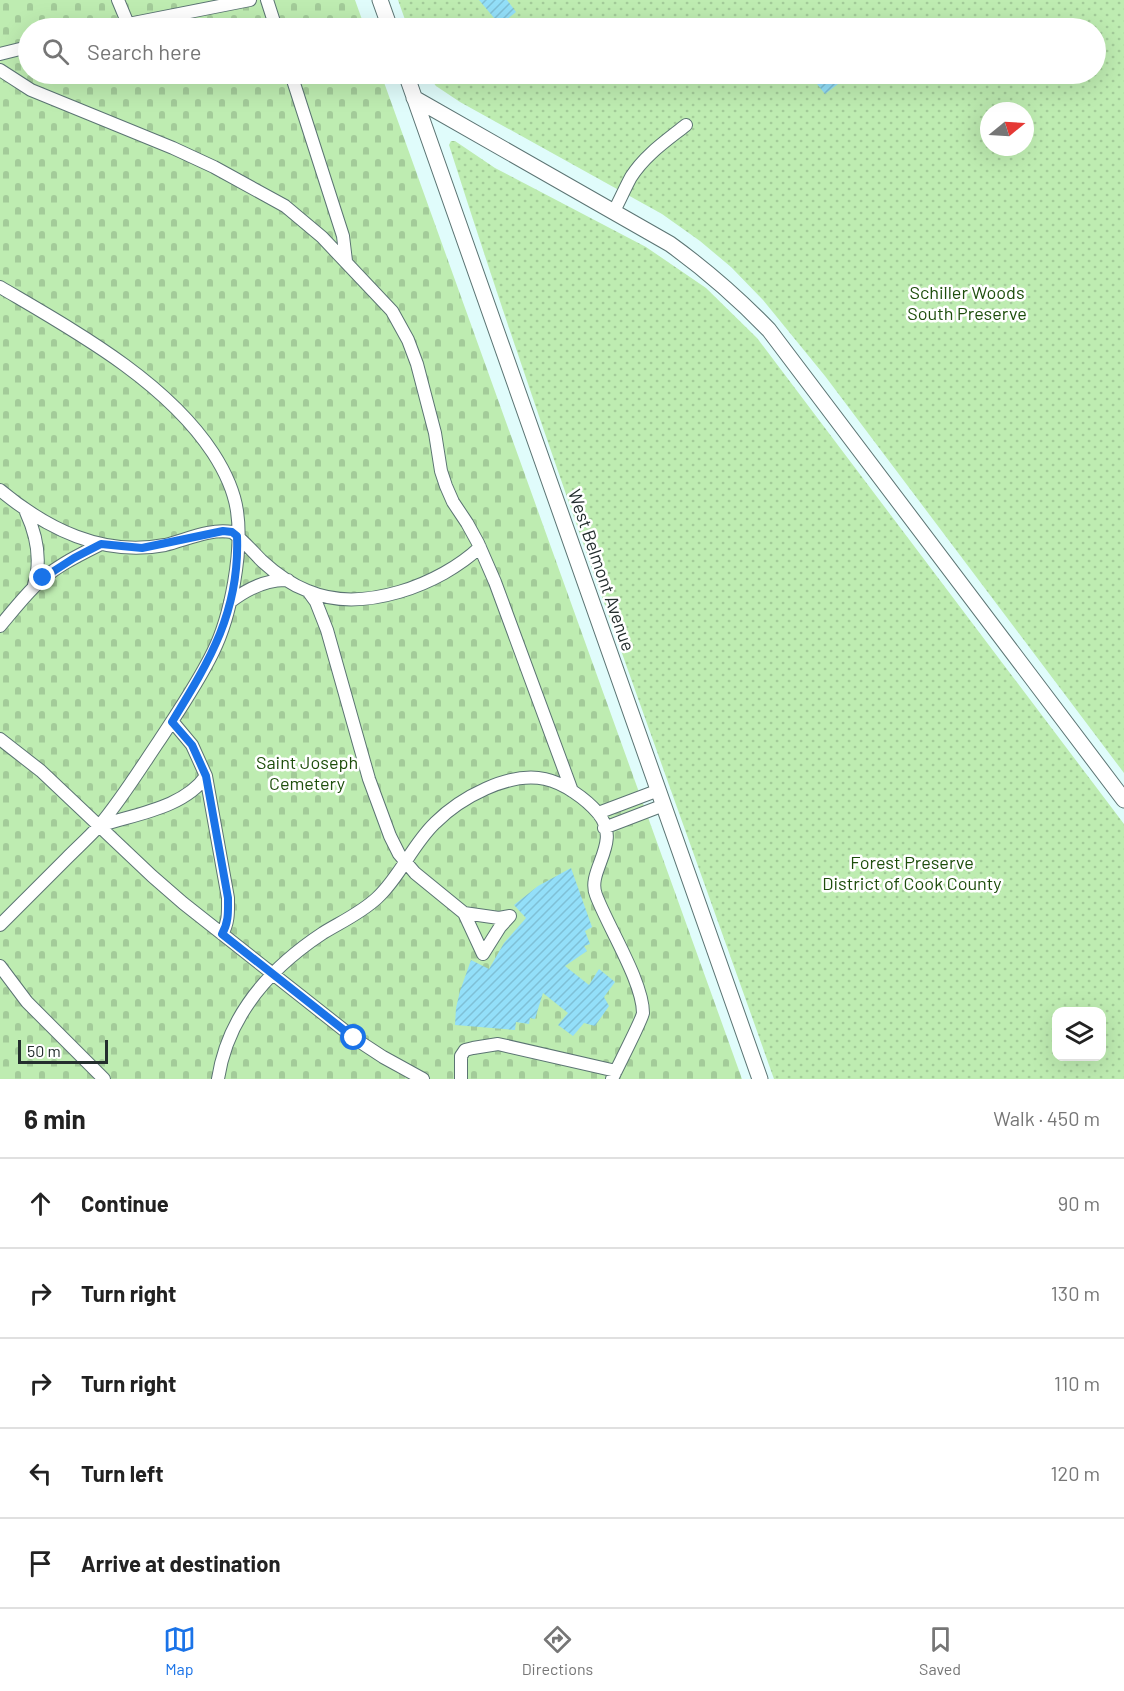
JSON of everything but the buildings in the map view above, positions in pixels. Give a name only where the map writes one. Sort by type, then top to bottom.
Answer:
[{"type":"main road","points":[[380,0],[386,18]]},
{"type":"main road","name":"West Belmont Avenue","points":[[409,84],[760,1079]]},
{"type":"main road","points":[[414,98],[670,244],[732,293],[769,330],[1124,800]]},
{"type":"lane","points":[[118,0],[126,18]]},
{"type":"lane","points":[[158,18],[250,0]]},
{"type":"lane","points":[[267,0],[273,18]]},
{"type":"lane","points":[[0,54],[18,50]]},
{"type":"lane","points":[[0,70],[18,82]]},
{"type":"lane","points":[[22,84],[55,101],[164,144],[264,193],[302,220],[346,261],[392,311],[408,340],[426,395],[446,486],[480,547],[572,791]]},
{"type":"lane","points":[[294,84],[343,236],[346,261]]},
{"type":"lane","points":[[614,211],[631,177],[641,163],[686,125]]},
{"type":"lane","points":[[0,287],[90,340],[143,379],[185,419],[213,453],[230,485],[237,513],[236,573],[224,625],[214,651],[172,722],[99,826],[0,926]]},
{"type":"lane","points":[[0,490],[26,512],[48,525],[70,535],[101,544],[142,548],[223,531],[232,532],[274,571],[308,591],[328,597],[371,597],[409,589],[460,564],[480,547]]},
{"type":"lane","points":[[26,512],[34,534],[39,561],[34,586]]},
{"type":"lane","points":[[0,626],[34,586],[54,570],[101,544]]},
{"type":"lane","points":[[230,602],[252,587],[272,580],[288,580]]},
{"type":"lane","points":[[308,591],[316,602],[327,630],[369,779],[390,836],[405,863],[464,913]]},
{"type":"lane","points":[[172,722],[192,745],[206,776],[228,898],[228,916],[222,934]]},
{"type":"lane","points":[[0,739],[41,771],[152,876],[222,934],[354,1038],[423,1079]]},
{"type":"lane","points":[[99,826],[184,798],[206,776]]},
{"type":"lane","points":[[218,1079],[225,1047],[253,993],[304,946],[372,903],[392,882],[435,823],[451,809],[483,789],[500,783],[535,778],[546,779],[572,791],[598,813],[604,828],[606,847],[593,888],[637,985],[643,1015],[614,1075],[498,1044],[465,1050],[461,1056],[461,1079]]},
{"type":"lane","points":[[598,813],[659,790]]},
{"type":"lane","points":[[604,828],[664,805]]},
{"type":"lane","points":[[0,966],[27,1002],[104,1079]]},
{"type":"green space","name":"Saint Joseph Cemetery","points":[[0,0],[355,0],[361,18],[18,18],[18,84],[385,84],[742,1079],[0,1079]]},
{"type":"green space","name":"Schiller Woods South Preserve","points":[[398,0],[1124,0],[1124,773],[825,376],[763,300],[731,267],[662,214],[460,102],[434,84],[1106,84],[1106,18],[404,18]]},
{"type":"green space","name":"Forest Preserve District of Cook County","points":[[451,141],[455,141],[495,168],[646,247],[706,288],[757,338],[1124,824],[1124,1079],[774,1079],[567,497],[449,145]]},
{"type":"route","points":[[43,578],[101,544],[142,548],[185,540],[207,533],[223,531],[232,532],[237,536],[236,573],[224,625],[214,651],[172,722],[192,745],[206,776],[228,898],[228,916],[222,934],[354,1038]]}]
